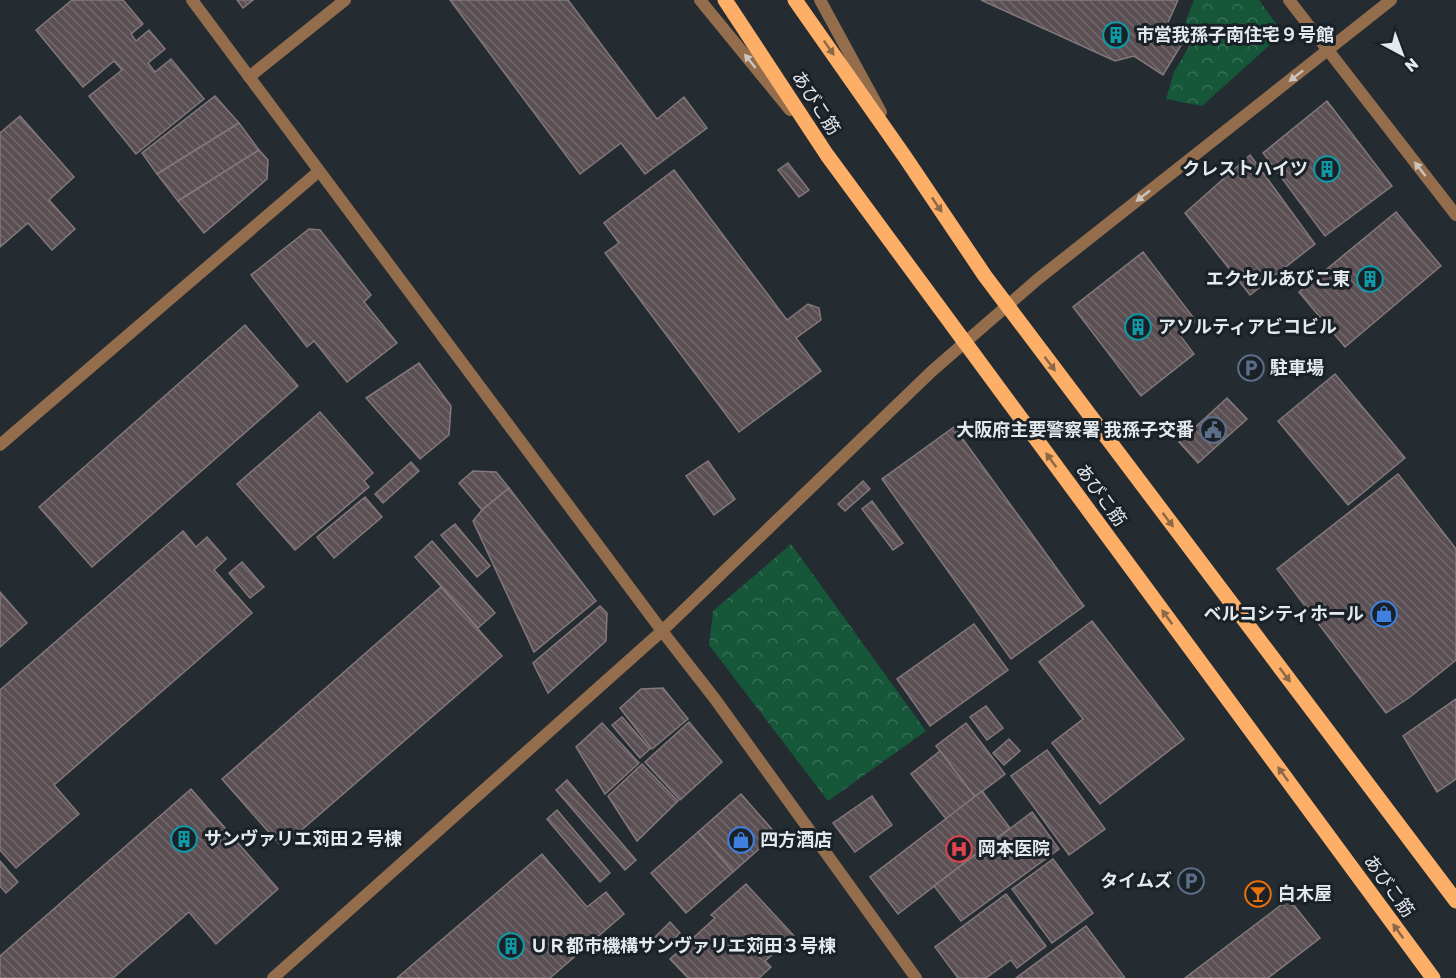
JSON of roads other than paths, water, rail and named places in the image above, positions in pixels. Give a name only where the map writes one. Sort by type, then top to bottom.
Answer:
[{"type":"main road","name":"あびこ筋","points":[[725,0],[827,156],[1433,978]]},
{"type":"main road","name":"あびこ筋","points":[[795,0],[1007,306],[1456,901]]},
{"type":"street","points":[[192,0],[318,172],[715,699],[916,978]]},
{"type":"street","points":[[249,77],[345,0]]},
{"type":"street","points":[[700,0],[827,156]]},
{"type":"street","points":[[820,0],[905,157]]},
{"type":"street","points":[[1289,0],[1456,215]]},
{"type":"street","points":[[273,978],[662,631],[932,371],[964,343],[1038,279],[1391,0]]},
{"type":"street","points":[[0,445],[318,172]]},
{"type":"place","name":"市営我孫子南住宅９号館","points":[[1116,35]]},
{"type":"place","name":"クレストハイツ","points":[[1327,169]]},
{"type":"place","name":"エクセルあびこ東","points":[[1370,279]]},
{"type":"place","name":"アソルティアビコビル","points":[[1138,327]]},
{"type":"place","name":"駐車場","points":[[1251,368]]},
{"type":"place","name":"大阪府主要警察署 我孫子交番","points":[[1213,430]]},
{"type":"place","name":"ベルコシティホール","points":[[1384,614]]},
{"type":"place","name":"サンヴァリエ苅田２号棟","points":[[184,839]]},
{"type":"place","name":"四方酒店","points":[[741,840]]},
{"type":"place","name":"岡本医院","points":[[959,849]]},
{"type":"place","name":"タイムズ","points":[[1191,881]]},
{"type":"place","name":"白木屋","points":[[1258,894]]},
{"type":"place","name":"ＵＲ都市機構サンヴァリエ苅田３号棟","points":[[511,946]]}]
